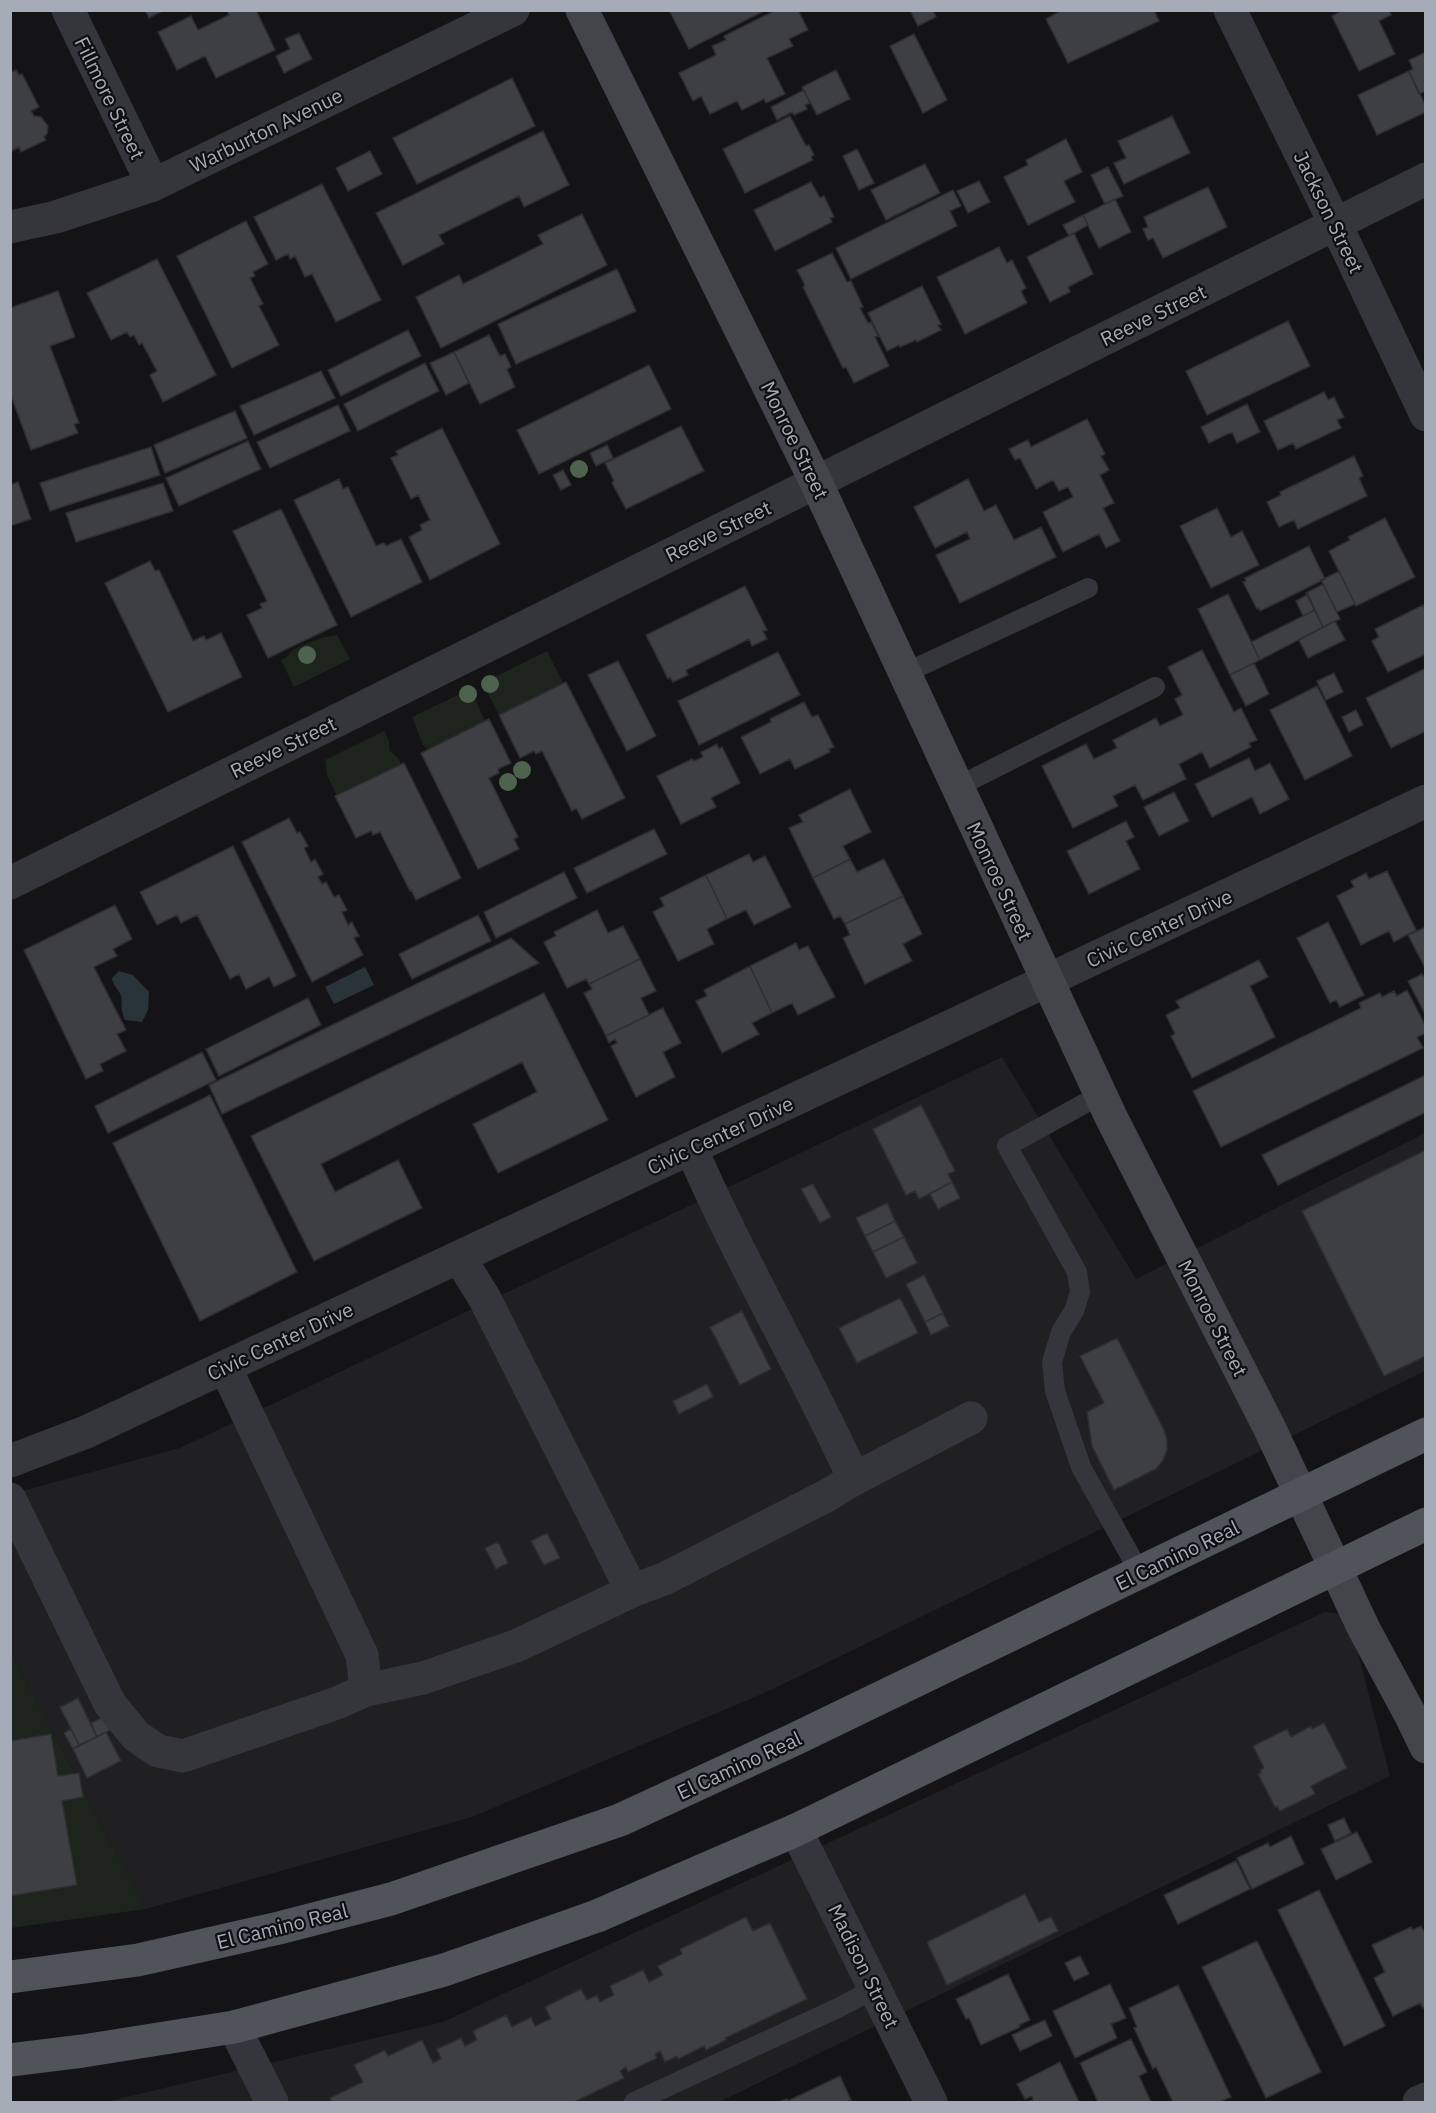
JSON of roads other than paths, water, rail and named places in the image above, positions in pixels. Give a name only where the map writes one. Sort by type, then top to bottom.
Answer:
[{"type":"main road","name":"Monroe Street","points":[[582,10],[816,482],[1100,1095],[1269,1427],[1364,1629],[1425,1747]]},
{"type":"main road","name":"El Camino Real","points":[[10,1977],[138,1960],[279,1928],[391,1899],[621,1820],[793,1740],[1425,1434]]},
{"type":"main road","points":[[10,2060],[234,2027],[444,1970],[597,1916],[796,1830],[1425,1524]]},
{"type":"street","name":"Fillmore Street","points":[[68,10],[153,185]]},
{"type":"street","name":"Warburton Avenue","points":[[10,227],[56,217],[153,185],[513,10]]},
{"type":"street","name":"Jackson Street","points":[[1230,10],[1425,415]]},
{"type":"street","name":"Reeve Street","points":[[10,883],[1425,180]]},
{"type":"street","name":"Civic Center Drive","points":[[10,1461],[86,1432],[1425,801]]},
{"type":"street","points":[[691,1148],[709,1190],[834,1435],[854,1479]]},
{"type":"street","points":[[459,1257],[485,1299],[632,1591]]},
{"type":"street","points":[[225,1367],[362,1654],[366,1690]]},
{"type":"street","points":[[10,1499],[110,1704],[136,1736],[158,1751],[183,1756],[337,1703],[366,1690],[423,1678],[516,1646],[632,1591],[666,1578],[971,1419]]},
{"type":"street","name":"Madison Street","points":[[796,1830],[931,2103]]},
{"type":"street","points":[[234,2027],[272,2103]]},
{"type":"street","points":[[1419,2103],[1425,2099]]},
{"type":"lane","points":[[905,673],[1088,588]]},
{"type":"lane","points":[[957,787],[1155,687]]},
{"type":"lane","points":[[1100,1095],[1007,1146],[1077,1272],[1080,1293],[1074,1311],[1061,1332],[1052,1362],[1055,1391],[1081,1467],[1140,1573]]},
{"type":"lane","points":[[634,2103],[874,1989]]}]
